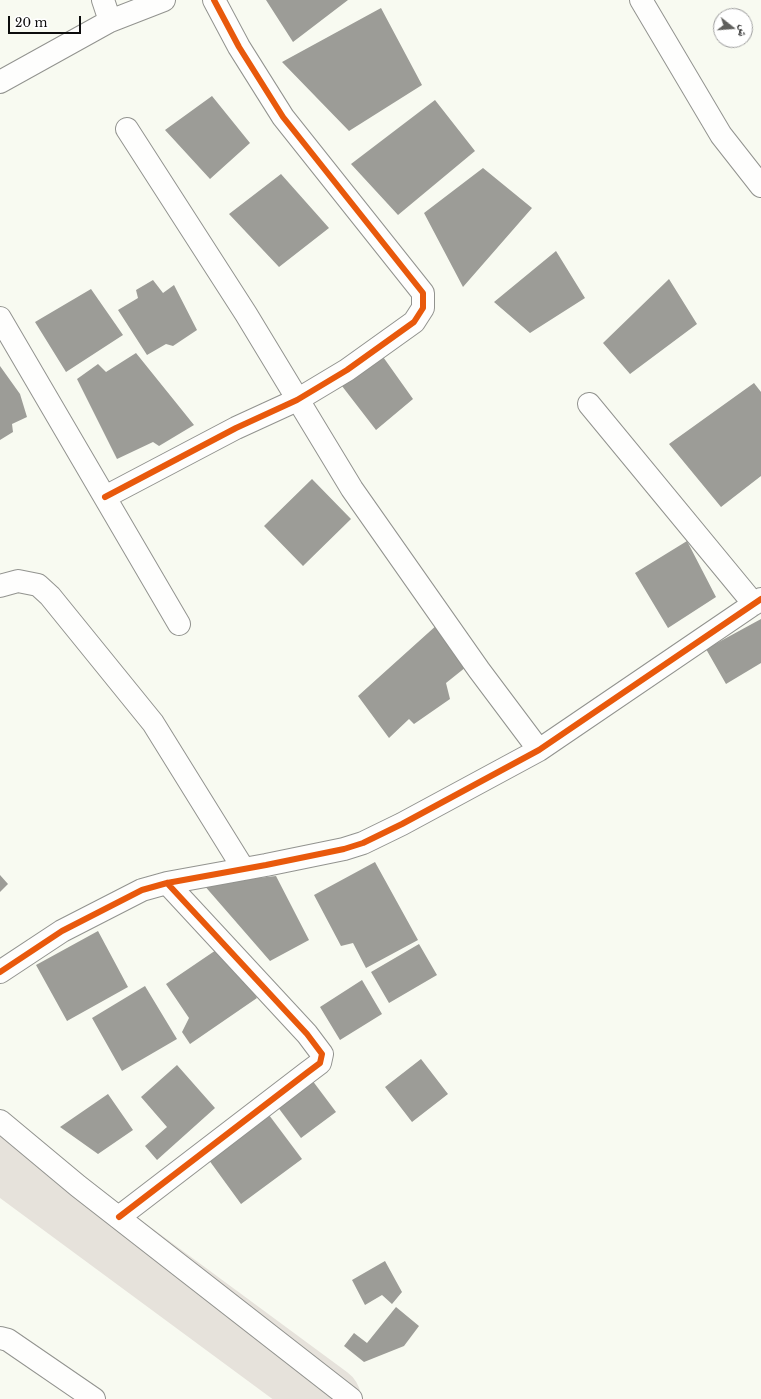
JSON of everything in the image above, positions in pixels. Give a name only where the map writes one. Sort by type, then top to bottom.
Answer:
[{"type":"street","points":[[102,0],[110,21]]},
{"type":"street","points":[[0,82],[110,21],[164,0]]},
{"type":"street","points":[[105,497],[236,428],[297,400],[347,370],[414,322],[423,308],[423,293],[283,117],[239,47],[214,0]]},
{"type":"street","points":[[641,0],[721,135],[761,186]]},
{"type":"street","points":[[127,129],[246,314],[352,489],[479,670],[539,750]]},
{"type":"street","points":[[0,318],[179,624]]},
{"type":"street","points":[[0,972],[62,931],[112,904],[142,890],[167,883],[266,865],[363,843],[402,824],[539,750],[758,601],[589,404]]},
{"type":"street","points":[[0,586],[18,580],[38,585],[50,596],[153,723],[243,868]]},
{"type":"street","points":[[119,1217],[320,1063],[322,1054],[307,1034],[167,883]]},
{"type":"street","points":[[0,1121],[119,1217],[351,1399]]},
{"type":"street","points":[[0,1338],[8,1340],[94,1399]]},
{"type":"building","points":[[266,0],[348,0],[293,42]]},
{"type":"building","points":[[381,8],[422,85],[349,131],[282,62]]},
{"type":"building","points":[[212,96],[250,143],[210,179],[165,130]]},
{"type":"building","points":[[435,100],[475,151],[398,215],[351,164]]},
{"type":"building","points":[[483,168],[532,208],[463,287],[424,213]]},
{"type":"building","points":[[281,174],[329,228],[279,267],[229,214]]},
{"type":"building","points":[[556,251],[585,298],[530,333],[494,302]]},
{"type":"building","points":[[669,279],[697,324],[630,374],[603,343]]},
{"type":"building","points":[[153,280],[163,293],[174,285],[197,330],[173,346],[166,344],[147,355],[118,310],[138,298],[136,290]]},
{"type":"building","points":[[91,289],[123,335],[66,372],[35,322]]},
{"type":"building","points":[[136,353],[194,425],[159,446],[153,442],[117,459],[77,379],[98,364],[106,372]]},
{"type":"building","points":[[381,354],[413,399],[376,430],[335,377]]},
{"type":"building","points":[[0,366],[20,394],[27,417],[12,424],[13,432],[0,440]]},
{"type":"building","points":[[754,383],[761,392],[761,476],[721,507],[669,444]]},
{"type":"building","points":[[312,479],[351,519],[303,566],[264,526]]},
{"type":"building","points":[[687,541],[716,597],[668,628],[635,573]]},
{"type":"building","points":[[761,619],[761,663],[726,684],[706,649]]},
{"type":"building","points":[[438,624],[466,667],[446,683],[450,699],[414,724],[409,719],[389,738],[358,696]]},
{"type":"building","points":[[375,862],[418,940],[366,968],[353,943],[341,946],[314,895]]},
{"type":"building","points":[[0,875],[8,884],[0,892]]},
{"type":"building","points":[[276,876],[309,940],[270,961],[203,884]]},
{"type":"building","points":[[98,931],[128,987],[67,1021],[36,965]]},
{"type":"building","points":[[419,944],[437,975],[389,1003],[371,972]]},
{"type":"building","points":[[222,946],[257,998],[190,1044],[182,1032],[189,1018],[166,984]]},
{"type":"building","points":[[362,980],[382,1014],[340,1040],[320,1007]]},
{"type":"building","points":[[145,986],[177,1039],[122,1071],[92,1018]]},
{"type":"building","points":[[421,1059],[448,1094],[412,1122],[385,1087]]},
{"type":"building","points":[[177,1065],[215,1108],[157,1160],[145,1146],[167,1127],[141,1097]]},
{"type":"building","points":[[312,1080],[336,1112],[301,1138],[277,1106]]},
{"type":"building","points":[[108,1094],[133,1130],[98,1154],[60,1127]]},
{"type":"building","points":[[266,1111],[302,1159],[241,1204],[206,1156]]},
{"type":"building","points":[[385,1261],[402,1292],[392,1304],[382,1295],[365,1305],[352,1280]]},
{"type":"building","points":[[396,1307],[419,1326],[404,1346],[364,1362],[344,1346],[354,1333],[367,1343]]},
{"type":"taxiway","points":[[0,1157],[328,1399]]},
{"type":"cycle path","points":[[105,497],[236,428],[297,400],[347,370],[414,322],[423,308],[423,293],[283,117],[239,47],[214,0]]},
{"type":"cycle path","points":[[0,972],[62,931],[142,890],[167,883],[344,849],[363,843],[402,824],[539,750],[761,599]]},
{"type":"cycle path","points":[[119,1217],[320,1063],[322,1054],[307,1034],[167,883]]}]
